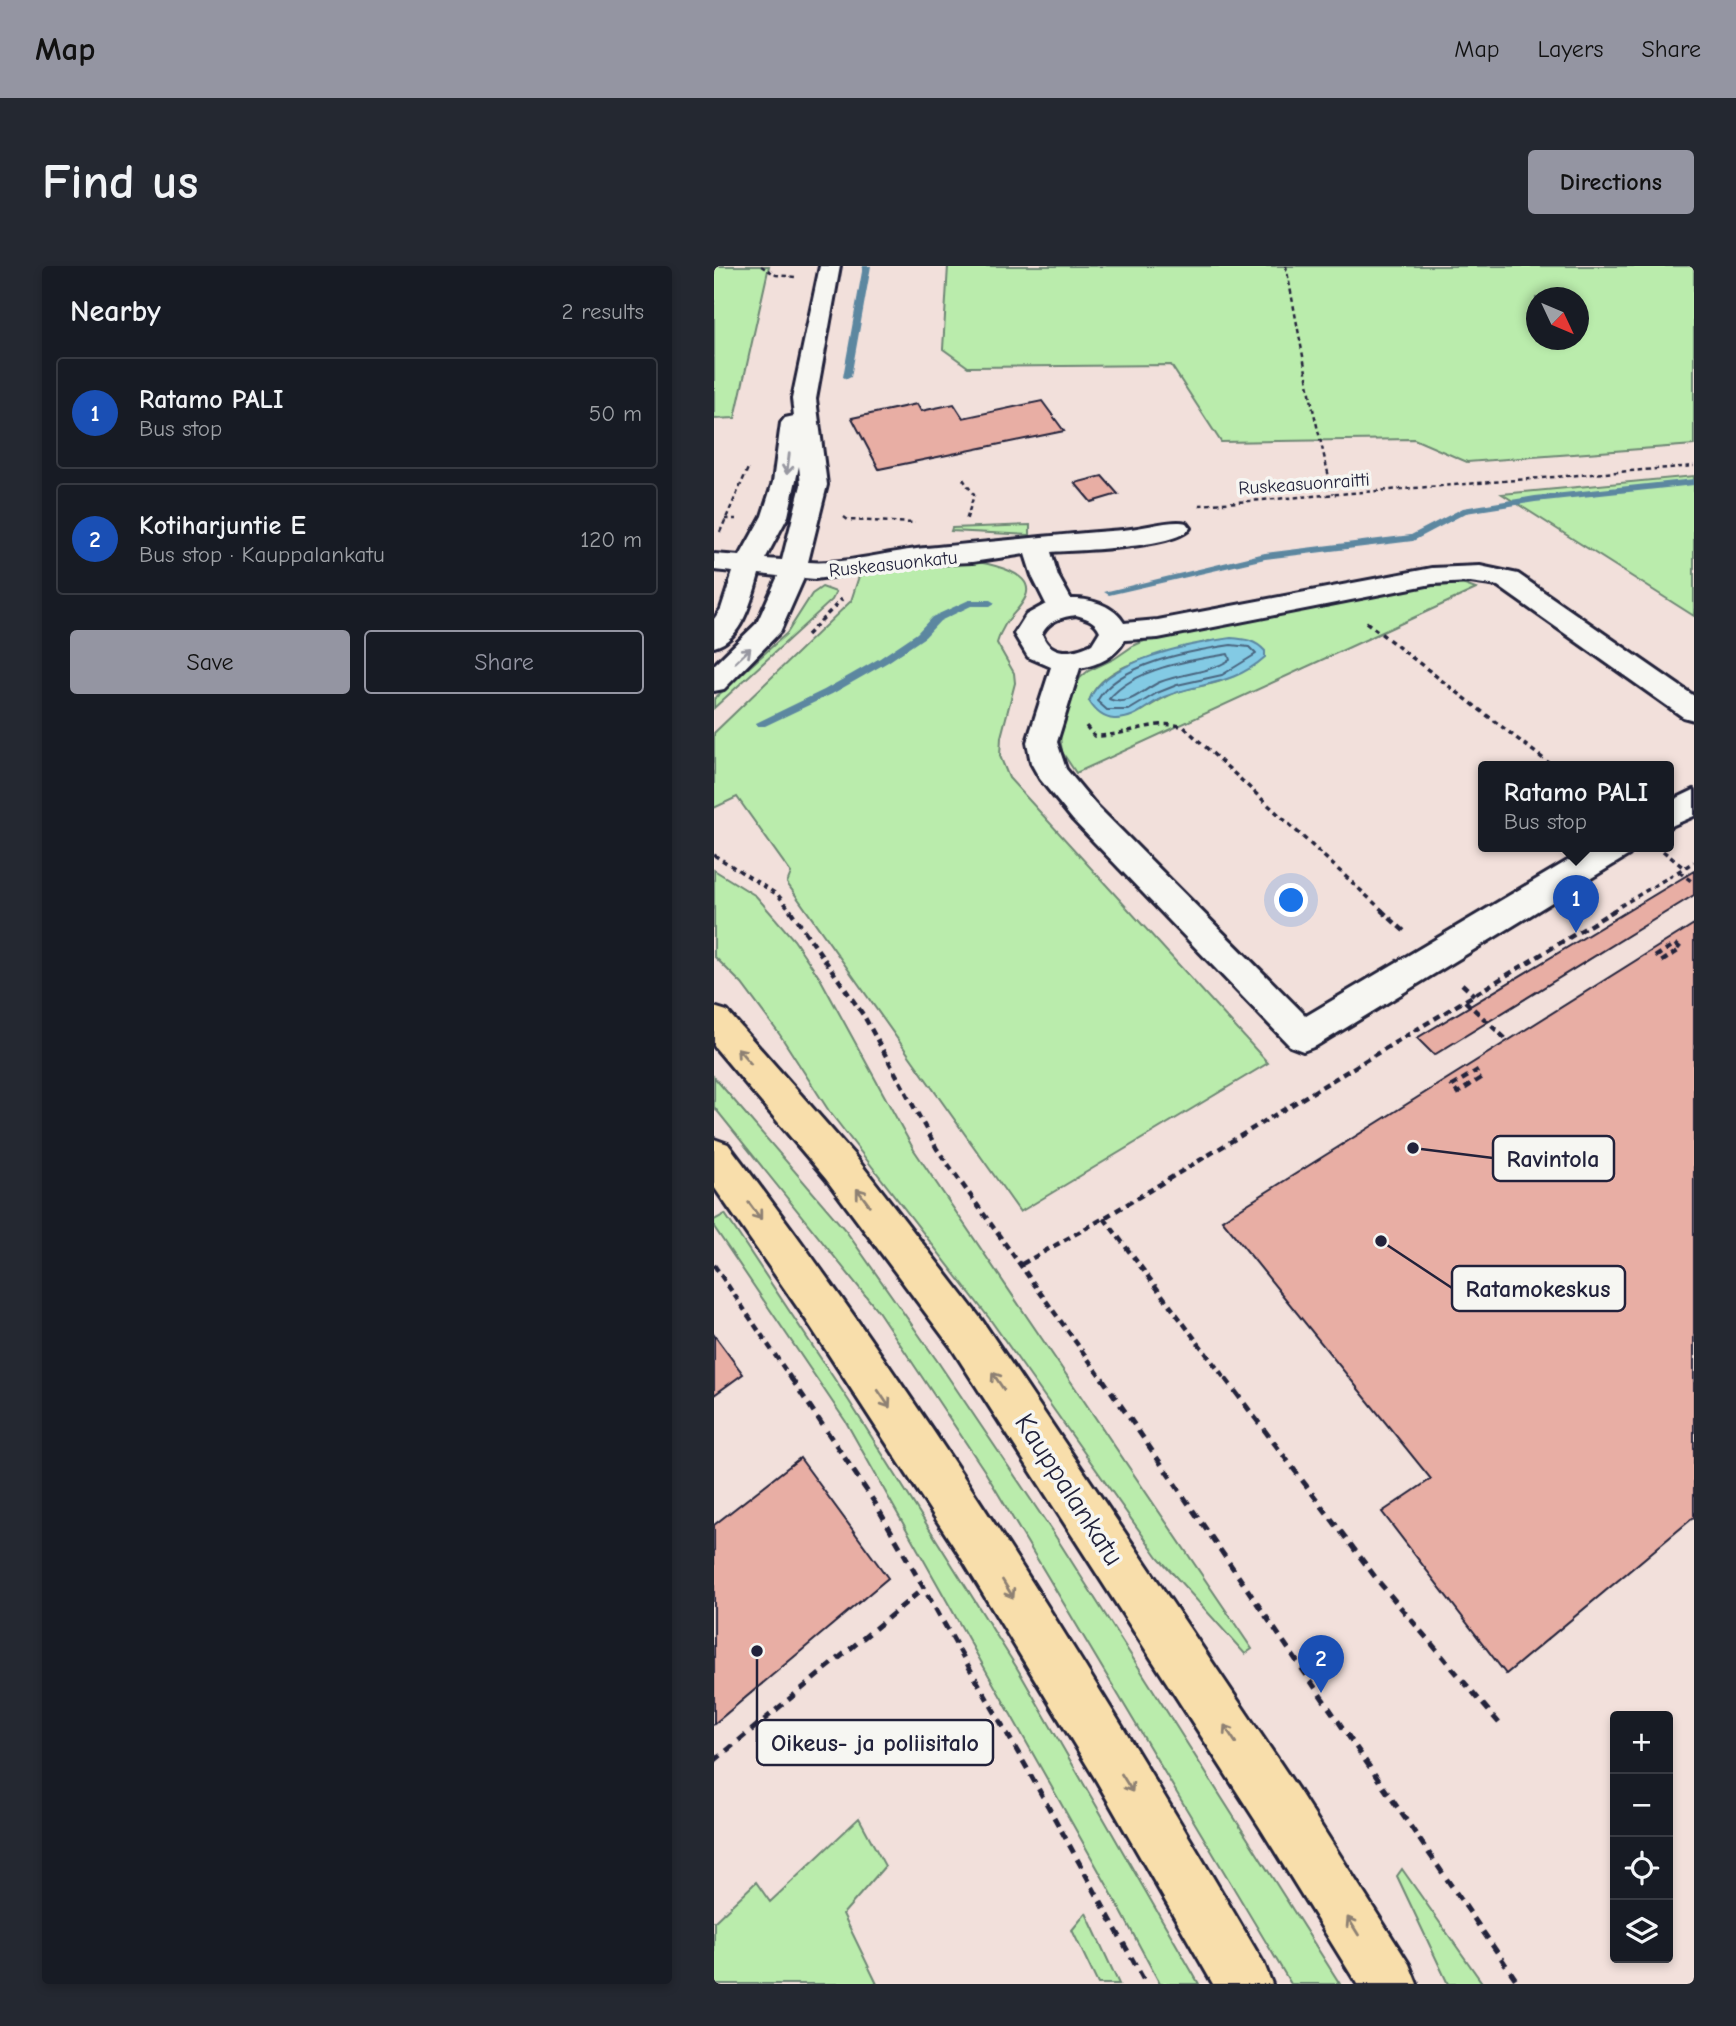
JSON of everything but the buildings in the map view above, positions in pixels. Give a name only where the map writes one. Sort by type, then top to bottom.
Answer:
[{"type":"main road","name":"Kauppalankatu","points":[[714,1021],[840,1167],[966,1333],[1280,1810],[1389,1984]]},
{"type":"main road","points":[[714,1156],[773,1234],[973,1532],[1160,1838],[1244,1984]]},
{"type":"street","points":[[714,638],[735,610],[752,557],[775,516],[785,482],[794,418],[804,399],[830,266]]},
{"type":"street","points":[[714,682],[770,626],[826,542],[814,485],[804,399]]},
{"type":"street","name":"Ruskeasuonkatu","points":[[826,542],[816,571],[1036,545],[1150,536],[1177,527]]},
{"type":"street","name":"Ruskeasuonkatu","points":[[714,562],[826,542],[981,542],[1036,545]]},
{"type":"street","points":[[1036,545],[1045,576],[1062,608]]},
{"type":"street","points":[[1114,632],[1158,629],[1432,576],[1468,572],[1490,574],[1508,580],[1694,710]]},
{"type":"street","points":[[1062,608],[1090,609],[1101,613],[1110,620],[1114,632],[1109,646],[1100,653],[1088,658],[1068,660],[1046,656],[1036,650],[1028,634],[1039,618],[1062,608]]},
{"type":"street","points":[[1068,660],[1042,742],[1043,756],[1051,773],[1084,812],[1303,1036],[1609,852]]},
{"type":"street","points":[[1674,813],[1694,801]]},
{"type":"path","points":[[761,266],[776,275],[800,276]]},
{"type":"path","points":[[1286,266],[1311,387],[1317,436],[1333,494]]},
{"type":"path","name":"Ruskeasuonraitti","points":[[1193,506],[1694,466]]},
{"type":"path","points":[[963,479],[974,495],[965,522],[977,522]]},
{"type":"path","points":[[826,542],[837,512]]},
{"type":"path","points":[[826,542],[917,523]]},
{"type":"path","points":[[1358,617],[1546,761]]},
{"type":"path","points":[[1082,719],[1094,736],[1109,738],[1172,721],[1184,726],[1410,937]]},
{"type":"path","points":[[1665,852],[1684,868]]},
{"type":"path","points":[[714,855],[778,895],[796,917],[864,1016],[937,1149],[1022,1264],[1321,1693],[1518,1984]]},
{"type":"path","points":[[1022,1264],[1104,1218],[1694,862]]},
{"type":"path","points":[[1679,872],[1694,883]]},
{"type":"path","points":[[1655,957],[1675,944],[1681,949],[1661,962]]},
{"type":"path","points":[[1465,1001],[1509,1042]]},
{"type":"path","points":[[1478,1070],[1452,1086],[1458,1093],[1484,1076]]},
{"type":"path","points":[[1104,1218],[1379,1582],[1499,1723]]},
{"type":"path","points":[[714,1265],[875,1503],[1146,1984]]},
{"type":"path","points":[[714,1761],[924,1588]]},
{"type":"green space","points":[[714,266],[769,266],[735,418],[714,419]]},
{"type":"green space","points":[[948,266],[1694,266],[1694,445],[1467,462],[1414,439],[1221,442],[1171,365],[968,367],[943,349]]},
{"type":"green space","points":[[1694,476],[1694,616],[1502,494]]},
{"type":"green space","points":[[1030,525],[1030,535],[951,531],[952,528]]},
{"type":"green space","points":[[965,560],[1005,569],[1023,580],[1027,587],[1023,602],[1004,627],[997,643],[1014,673],[1015,683],[1001,737],[1000,756],[1009,778],[1268,1063],[1020,1212],[787,883],[791,873],[737,797],[714,808],[714,733],[851,601],[860,573],[867,568]]},
{"type":"green space","points":[[1462,584],[1476,589],[1076,773],[1062,752],[1059,729],[1080,678],[1133,646],[1153,637],[1422,587]],"holes":[[[1209,641],[1241,672],[1218,682],[1177,692],[1142,711],[1089,701],[1097,687],[1124,667],[1159,654]]]},
{"type":"green space","points":[[822,587],[836,592],[832,600],[714,708],[714,699],[787,633],[812,594]]},
{"type":"green space","points":[[714,870],[756,896],[794,940],[821,980],[914,1150],[1252,1649],[1245,1654],[1158,1557],[989,1318],[829,1111],[780,1035],[742,984],[714,956]]},
{"type":"green space","points":[[714,1077],[846,1231],[938,1362],[1054,1534],[1340,1984],[1291,1984],[984,1470],[878,1311],[714,1107]]},
{"type":"green space","points":[[725,1214],[849,1401],[1017,1668],[1199,1984],[1160,1984],[846,1422],[714,1227],[714,1220]]},
{"type":"green space","points":[[859,1818],[885,1866],[843,1914],[877,1984],[714,1984],[714,1922],[756,1882],[770,1902]]},
{"type":"green space","points":[[1402,1869],[1483,1984],[1448,1984],[1397,1876]]},
{"type":"green space","points":[[1086,1913],[1119,1984],[1098,1984],[1072,1930]]},
{"type":"water","points":[[1231,638],[1254,642],[1265,651],[1265,657],[1241,673],[1177,692],[1121,719],[1102,716],[1089,701],[1097,687],[1111,675],[1130,665],[1151,656],[1195,644]]},
{"type":"waterway","points":[[847,377],[867,266]]},
{"type":"waterway","points":[[1109,592],[1265,556],[1413,538],[1463,511],[1535,499],[1694,482]]},
{"type":"waterway","points":[[761,723],[828,692],[884,660],[921,635],[936,619],[969,603],[990,603]]},
{"type":"place","name":"Ratamo PALI","points":[[1576,933]]},
{"type":"place","name":"Ravintola","points":[[1413,1148]]},
{"type":"place","name":"Ratamokeskus","points":[[1381,1241]]},
{"type":"place","name":"Oikeus- ja poliisitalo","points":[[757,1651]]},
{"type":"place","name":"Kotiharjuntie E","points":[[1321,1693]]}]
